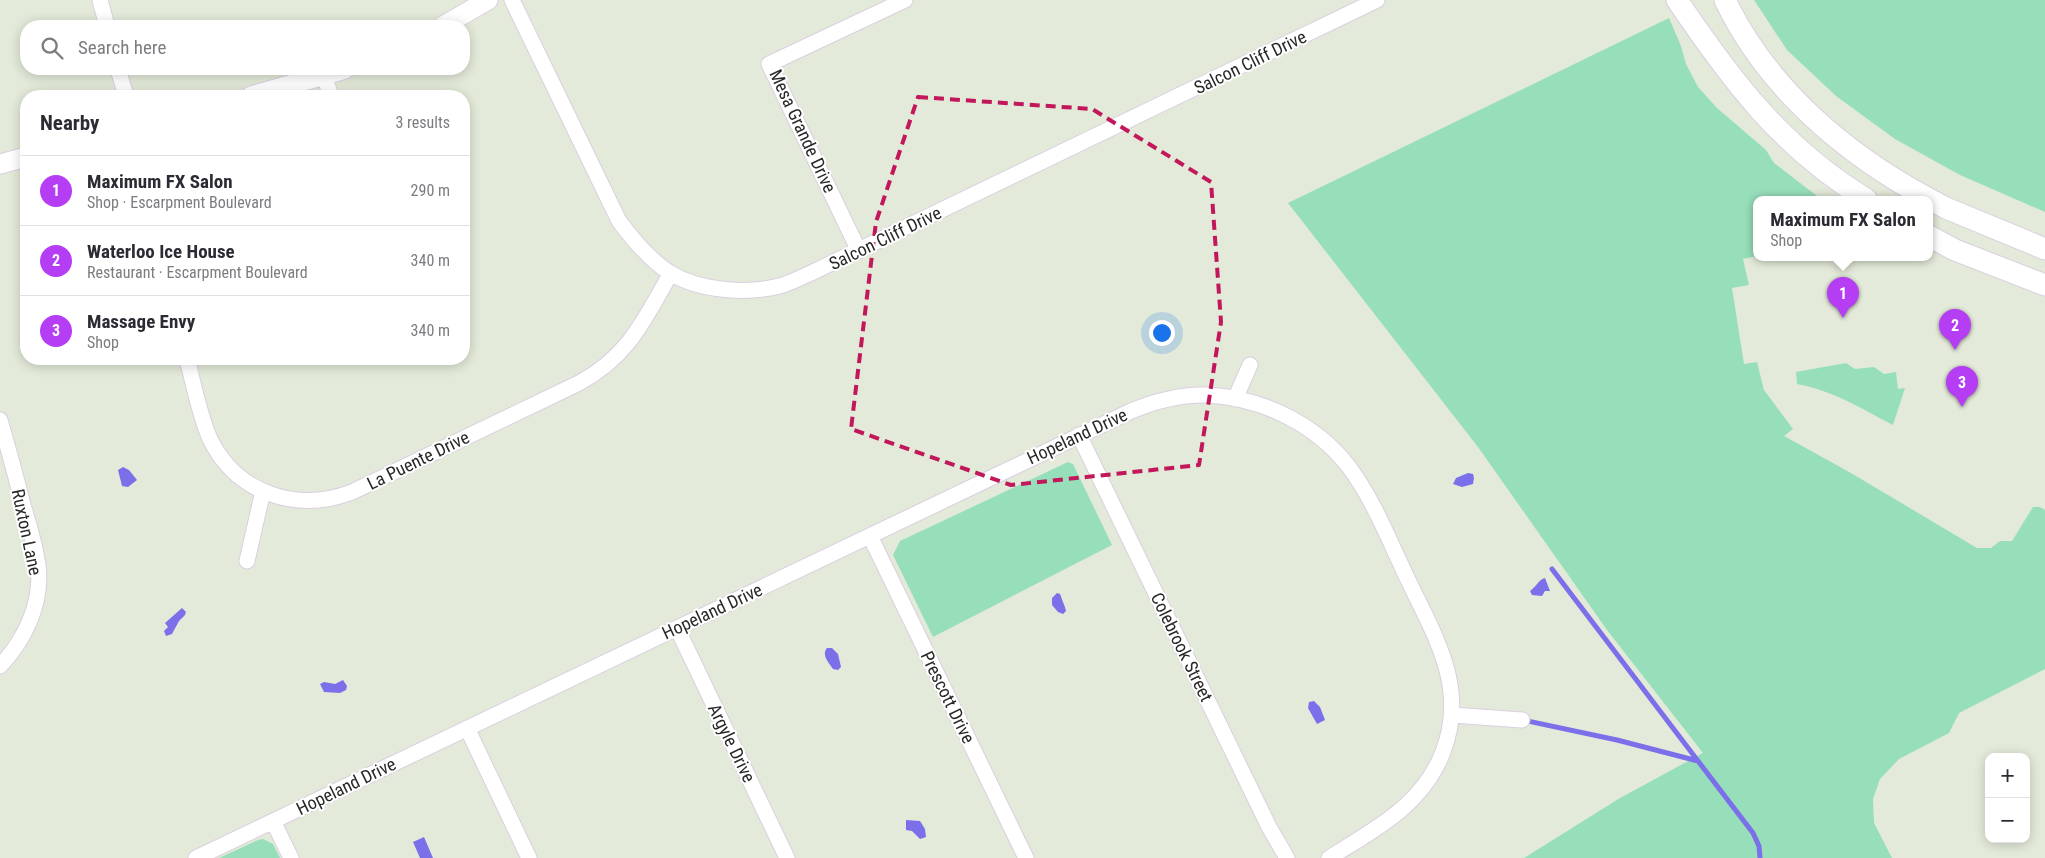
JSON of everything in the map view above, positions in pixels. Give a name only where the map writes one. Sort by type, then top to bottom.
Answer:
[{"type":"main road","points":[[1678,0],[1716,56],[1755,106],[1782,134],[1836,181],[1861,196]]},
{"type":"main road","points":[[1725,0],[1737,26],[1761,59],[1788,92],[1824,128],[1855,154],[1902,185],[1923,196]]},
{"type":"main road","points":[[1933,201],[2045,249]]},
{"type":"main road","points":[[1985,261],[1998,230]]},
{"type":"main road","points":[[1933,238],[1955,250],[2045,285]]},
{"type":"street","points":[[100,0],[105,20]]},
{"type":"street","points":[[453,20],[488,0]]},
{"type":"street","name":"Salcon Cliff Drive","points":[[512,0],[619,221],[638,245],[671,273],[710,286],[730,290],[782,285],[858,251],[1377,0]]},
{"type":"street","name":"Mesa Grande Drive","points":[[858,251],[770,64],[905,0]]},
{"type":"street","points":[[120,75],[124,90]]},
{"type":"street","points":[[273,90],[327,75]]},
{"type":"street","points":[[324,76],[329,90]]},
{"type":"street","points":[[0,164],[20,159]]},
{"type":"street","name":"La Puente Drive","points":[[189,365],[207,431],[218,453],[235,473],[251,486],[263,491],[303,501],[320,501],[340,496],[585,380],[600,370],[625,348],[642,324],[671,273]]},
{"type":"street","points":[[1235,399],[1250,365]]},
{"type":"street","name":"Hopeland Drive","points":[[196,858],[1131,411],[1165,399],[1208,395],[1235,399],[1265,407],[1295,420],[1328,444],[1356,478],[1372,504],[1444,658],[1451,687],[1452,714],[1447,740],[1437,764],[1416,797],[1399,813],[1329,858]]},
{"type":"street","name":"Ruxton Lane","points":[[0,420],[34,548],[38,580],[36,599],[26,629],[12,653],[0,666]]},
{"type":"street","name":"Colebrook Street","points":[[1079,435],[1269,827],[1288,858]]},
{"type":"street","points":[[247,560],[263,491]]},
{"type":"street","name":"Prescott Drive","points":[[870,536],[1026,858]]},
{"type":"street","name":"Argyle Drive","points":[[677,628],[787,858]]},
{"type":"street","points":[[1452,714],[1522,720]]},
{"type":"street","points":[[467,728],[529,858]]},
{"type":"street","points":[[274,821],[291,858]]},
{"type":"highlighted area","points":[[918,97],[1092,109],[1211,182],[1221,322],[1199,465],[1011,485],[851,429],[876,222]]},
{"type":"green space","points":[[1754,0],[2045,0],[2045,212],[1960,175],[1895,139],[1836,96],[1787,50]]},
{"type":"green space","points":[[1669,18],[1681,46],[1686,64],[1698,87],[1717,108],[1766,150],[1774,163],[1817,196],[1753,196],[1753,257],[1743,259],[1749,285],[1732,288],[1744,364],[1757,362],[1764,390],[1793,429],[1784,436],[1851,473],[1977,548],[1991,548],[2000,541],[2012,541],[2033,507],[2040,507],[2045,510],[2045,669],[1959,713],[1949,733],[1899,759],[1880,779],[1873,799],[1874,823],[1892,858],[1524,858],[1620,798],[1703,753],[1607,630],[1478,447],[1288,203]]},
{"type":"green space","points":[[1846,363],[1855,369],[1874,367],[1884,374],[1896,372],[1898,389],[1905,388],[1893,425],[1835,396],[1797,384],[1796,372]]},
{"type":"green space","points":[[1068,462],[1073,464],[1112,545],[933,637],[893,555],[900,541]]},
{"type":"green space","points":[[263,839],[273,844],[280,858],[219,858],[258,840]]},
{"type":"shaded area","points":[[123,467],[129,470],[137,480],[128,487],[122,486],[118,470]]},
{"type":"shaded area","points":[[1468,473],[1473,474],[1473,484],[1462,487],[1453,484],[1456,478]]},
{"type":"shaded area","points":[[1545,578],[1550,591],[1545,591],[1542,596],[1532,595],[1530,591]]},
{"type":"shaded area","points":[[1057,593],[1060,594],[1066,609],[1063,614],[1058,612],[1052,605],[1052,598]]},
{"type":"shaded area","points":[[182,608],[186,612],[185,615],[179,621],[172,634],[166,636],[164,631],[168,627],[165,623]]},
{"type":"shaded area","points":[[827,648],[832,648],[838,654],[841,667],[838,670],[833,669],[826,659],[825,651]]},
{"type":"shaded area","points":[[343,680],[347,686],[346,690],[340,693],[324,692],[320,684],[324,682],[335,684]]},
{"type":"shaded area","points":[[1314,701],[1320,707],[1325,720],[1317,724],[1308,708],[1309,702]]},
{"type":"shaded area","points":[[906,820],[920,821],[925,829],[926,837],[920,839],[912,831],[906,830]]},
{"type":"shaded area","points":[[424,837],[433,858],[420,858],[413,842]]},
{"type":"waterway","points":[[1552,569],[1698,761]]},
{"type":"waterway","points":[[1523,720],[1617,740],[1698,761],[1753,833],[1759,846],[1760,858]]},
{"type":"place","name":"Maximum FX Salon","points":[[1843,318]]},
{"type":"place","name":"Waterloo Ice House","points":[[1955,350]]},
{"type":"place","name":"Massage Envy","points":[[1962,407]]}]
